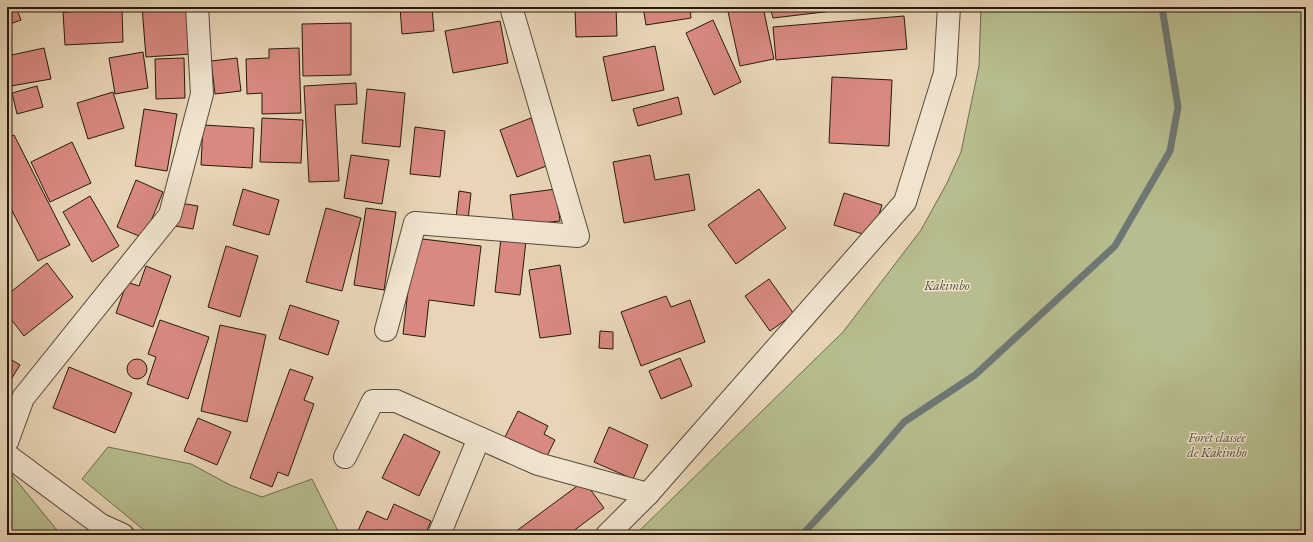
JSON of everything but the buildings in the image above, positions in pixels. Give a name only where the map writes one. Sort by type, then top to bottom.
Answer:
[{"type":"street","points":[[7,442],[23,398],[170,215],[202,94],[198,7]]},
{"type":"street","points":[[386,330],[415,224],[578,236],[511,7]]},
{"type":"street","points":[[607,535],[648,494],[905,202],[945,74],[949,7]]},
{"type":"street","points":[[345,457],[373,401],[396,401],[538,464],[648,494]]},
{"type":"street","points":[[439,535],[479,438]]},
{"type":"street","points":[[7,455],[100,530],[123,535]]},
{"type":"green space","points":[[981,7],[1306,7],[1306,535],[635,535],[843,332],[921,230],[947,183],[961,152],[979,66]]},
{"type":"green space","points":[[108,447],[191,464],[230,485],[262,497],[312,479],[340,535],[150,535],[82,479]]},
{"type":"green space","points":[[7,469],[61,535],[7,535]]},
{"type":"waterway","points":[[802,535],[904,422],[975,375],[1115,246],[1170,151],[1178,107],[1162,7]]},
{"type":"park label","name":"Kakimbo","points":[[947,285]]},
{"type":"park label","name":"Forêt classée de Kakimbo","points":[[1217,444]]}]
